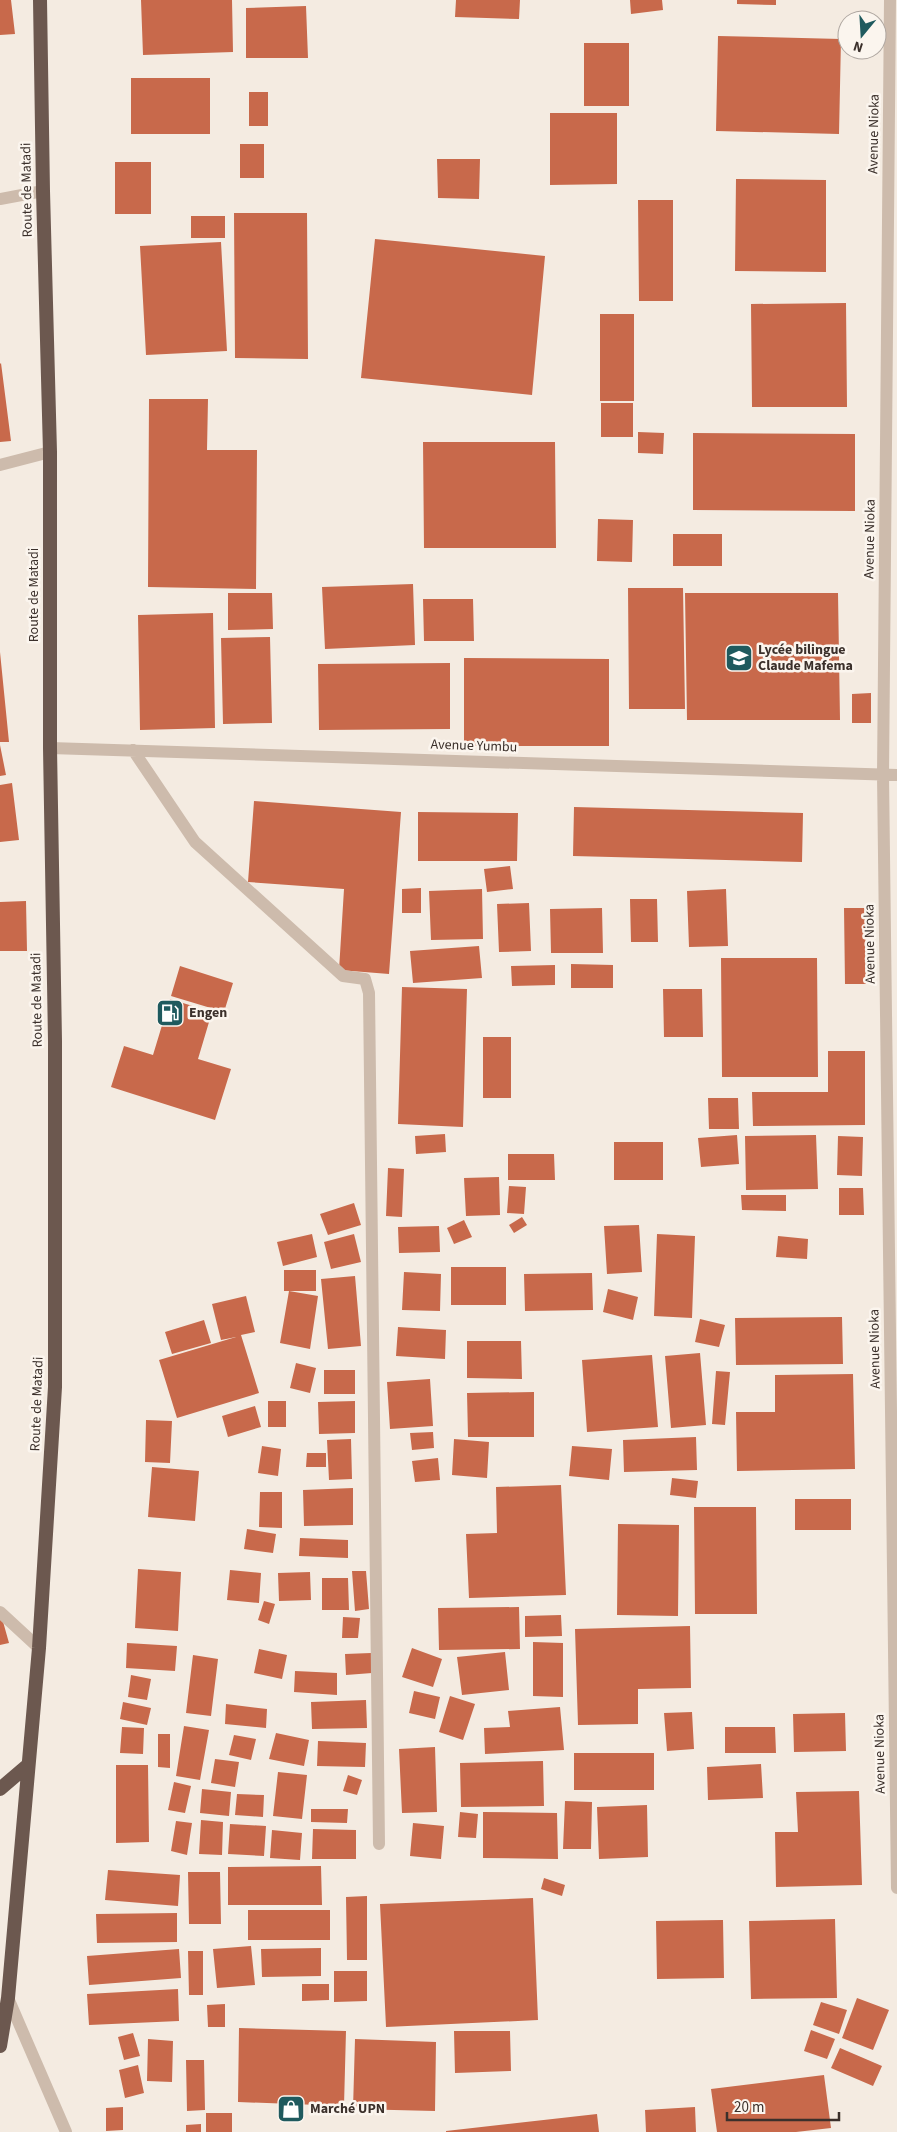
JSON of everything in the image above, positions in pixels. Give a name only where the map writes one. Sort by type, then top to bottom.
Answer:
[{"type":"highway","name":"Route de Matadi","points":[[0,2046],[8,1998],[39,1648],[55,1387],[55,1041],[50,748],[50,452],[40,0]]},
{"type":"highway","points":[[0,1789],[28,1765]]},
{"type":"street","name":"Avenue Nioka","points":[[890,0],[883,775],[897,1888]]},
{"type":"street","points":[[0,199],[43,191]]},
{"type":"street","points":[[0,465],[50,452]]},
{"type":"street","name":"Avenue Yumbu","points":[[50,748],[897,775]]},
{"type":"street","points":[[133,750],[195,842],[343,976],[365,979],[369,993],[379,1844]]},
{"type":"street","points":[[0,1612],[39,1648]]},
{"type":"street","points":[[8,1998],[66,2132]]},
{"type":"building","points":[[0,0],[11,0],[15,34],[0,35]]},
{"type":"building","points":[[141,0],[232,0],[233,52],[143,55]]},
{"type":"building","points":[[456,0],[520,0],[519,19],[455,17]]},
{"type":"building","points":[[630,0],[662,0],[663,10],[631,14]]},
{"type":"building","points":[[737,0],[776,0],[776,5],[737,4]]},
{"type":"building","points":[[306,6],[308,58],[246,58],[246,8]]},
{"type":"building","points":[[718,36],[837,39],[837,60],[841,60],[839,134],[716,131]]},
{"type":"building","points":[[584,43],[629,43],[629,106],[584,106]]},
{"type":"building","points":[[131,78],[210,78],[210,134],[131,134]]},
{"type":"building","points":[[249,92],[268,92],[268,126],[249,126]]},
{"type":"building","points":[[550,113],[617,113],[617,184],[550,185]]},
{"type":"building","points":[[240,144],[264,144],[264,178],[240,178]]},
{"type":"building","points":[[437,159],[480,159],[479,199],[438,198]]},
{"type":"building","points":[[115,162],[151,162],[151,214],[115,214]]},
{"type":"building","points":[[736,179],[826,180],[826,272],[735,271]]},
{"type":"building","points":[[638,200],[673,200],[673,301],[639,301]]},
{"type":"building","points":[[234,213],[307,213],[308,359],[235,358]]},
{"type":"building","points":[[191,216],[225,216],[225,238],[191,238]]},
{"type":"building","points":[[375,239],[545,256],[532,395],[361,378]]},
{"type":"building","points":[[221,242],[227,351],[146,355],[140,246]]},
{"type":"building","points":[[846,303],[847,407],[752,407],[751,304]]},
{"type":"building","points":[[600,314],[634,314],[634,401],[600,401]]},
{"type":"building","points":[[0,364],[11,441],[0,442]]},
{"type":"building","points":[[149,399],[208,399],[207,450],[257,450],[256,589],[148,587]]},
{"type":"building","points":[[601,403],[633,403],[633,437],[601,437]]},
{"type":"building","points":[[638,432],[664,433],[663,454],[638,453]]},
{"type":"building","points":[[693,433],[855,434],[855,511],[693,510]]},
{"type":"building","points":[[423,442],[555,442],[556,548],[424,548]]},
{"type":"building","points":[[598,519],[633,520],[632,562],[597,561]]},
{"type":"building","points":[[673,534],[722,534],[722,566],[673,566]]},
{"type":"building","points":[[413,584],[415,645],[325,649],[322,587]]},
{"type":"building","points":[[628,588],[683,588],[685,709],[629,709]]},
{"type":"building","points":[[228,593],[272,593],[273,629],[228,630]]},
{"type":"building","points":[[685,593],[838,593],[840,720],[687,720]]},
{"type":"building","points":[[423,599],[473,599],[474,641],[424,641]]},
{"type":"building","points":[[213,613],[215,728],[140,730],[138,615]]},
{"type":"building","points":[[270,637],[272,723],[223,724],[221,638]]},
{"type":"building","points":[[0,652],[9,742],[0,742]]},
{"type":"building","points":[[464,658],[609,659],[609,746],[464,746]]},
{"type":"building","points":[[450,663],[450,729],[319,730],[318,664]]},
{"type":"building","points":[[871,693],[871,723],[852,723],[852,694]]},
{"type":"building","points":[[0,745],[6,775],[0,776]]},
{"type":"building","points":[[12,783],[19,840],[0,842],[0,785]]},
{"type":"building","points":[[254,801],[401,812],[389,974],[339,970],[344,889],[248,882]]},
{"type":"building","points":[[574,807],[803,813],[802,862],[573,856]]},
{"type":"building","points":[[418,812],[518,813],[517,861],[418,861]]},
{"type":"building","points":[[510,866],[513,889],[487,892],[484,869]]},
{"type":"building","points":[[421,888],[421,913],[402,913],[402,889]]},
{"type":"building","points":[[482,889],[483,939],[431,940],[429,891]]},
{"type":"building","points":[[726,889],[728,946],[689,947],[687,891]]},
{"type":"building","points":[[630,899],[657,899],[658,942],[631,942]]},
{"type":"building","points":[[26,901],[27,951],[0,951],[0,902]]},
{"type":"building","points":[[529,903],[531,951],[499,952],[497,904]]},
{"type":"building","points":[[602,908],[603,953],[551,953],[550,909]]},
{"type":"building","points":[[844,908],[865,908],[866,984],[845,984]]},
{"type":"building","points":[[479,946],[482,978],[413,983],[410,951]]},
{"type":"building","points":[[721,958],[817,958],[818,1077],[722,1077]]},
{"type":"building","points":[[571,964],[613,965],[613,988],[571,988]]},
{"type":"building","points":[[555,965],[555,985],[512,986],[511,966]]},
{"type":"building","points":[[180,966],[233,983],[224,1012],[171,996]]},
{"type":"building","points":[[402,987],[467,989],[463,1127],[398,1124]]},
{"type":"building","points":[[663,989],[702,989],[703,1037],[664,1037]]},
{"type":"building","points":[[170,999],[212,1012],[198,1059],[231,1069],[215,1120],[111,1087],[124,1046],[153,1055]]},
{"type":"building","points":[[483,1037],[511,1037],[511,1098],[483,1098]]},
{"type":"building","points":[[828,1051],[865,1051],[865,1125],[753,1126],[752,1092],[828,1092]]},
{"type":"building","points":[[708,1098],[738,1098],[739,1129],[709,1129]]},
{"type":"building","points":[[445,1134],[446,1152],[416,1154],[415,1136]]},
{"type":"building","points":[[737,1135],[739,1164],[701,1167],[698,1138]]},
{"type":"building","points":[[816,1135],[818,1189],[746,1190],[745,1136]]},
{"type":"building","points":[[838,1136],[863,1137],[862,1176],[837,1175]]},
{"type":"building","points":[[614,1142],[663,1142],[663,1180],[614,1180]]},
{"type":"building","points":[[508,1154],[554,1154],[555,1180],[508,1180]]},
{"type":"building","points":[[388,1168],[404,1169],[402,1217],[386,1216]]},
{"type":"building","points":[[499,1177],[500,1215],[466,1216],[464,1178]]},
{"type":"building","points":[[509,1186],[526,1187],[524,1214],[507,1213]]},
{"type":"building","points":[[839,1188],[863,1188],[864,1215],[839,1215]]},
{"type":"building","points":[[741,1195],[786,1195],[786,1211],[742,1210]]},
{"type":"building","points":[[354,1203],[361,1225],[328,1235],[320,1214]]},
{"type":"building","points":[[522,1217],[527,1225],[514,1233],[509,1225]]},
{"type":"building","points":[[464,1220],[472,1237],[454,1244],[447,1228]]},
{"type":"building","points":[[639,1225],[642,1272],[607,1274],[604,1226]]},
{"type":"building","points":[[439,1226],[440,1252],[399,1253],[398,1227]]},
{"type":"building","points":[[312,1234],[317,1257],[283,1266],[277,1242]]},
{"type":"building","points":[[354,1234],[361,1262],[331,1269],[324,1242]]},
{"type":"building","points":[[657,1234],[695,1236],[692,1318],[654,1316]]},
{"type":"building","points":[[778,1236],[808,1239],[807,1259],[776,1257]]},
{"type":"building","points":[[451,1267],[506,1267],[506,1305],[451,1305]]},
{"type":"building","points":[[284,1270],[316,1270],[316,1291],[284,1291]]},
{"type":"building","points":[[404,1272],[441,1274],[440,1311],[402,1310]]},
{"type":"building","points":[[592,1273],[593,1310],[525,1311],[524,1274]]},
{"type":"building","points":[[355,1276],[361,1346],[328,1349],[321,1279]]},
{"type":"building","points":[[608,1289],[638,1297],[633,1320],[603,1312]]},
{"type":"building","points":[[289,1291],[318,1296],[310,1349],[280,1343]]},
{"type":"building","points":[[246,1296],[255,1332],[241,1335],[259,1393],[177,1418],[159,1360],[236,1337],[221,1340],[212,1304]]},
{"type":"building","points":[[842,1317],[843,1364],[736,1365],[735,1318]]},
{"type":"building","points":[[700,1319],[725,1325],[719,1347],[695,1342]]},
{"type":"building","points":[[204,1320],[211,1343],[172,1354],[165,1332]]},
{"type":"building","points":[[398,1327],[446,1330],[445,1359],[396,1356]]},
{"type":"building","points":[[467,1341],[521,1341],[522,1379],[467,1378]]},
{"type":"building","points":[[700,1353],[706,1425],[671,1428],[665,1356]]},
{"type":"building","points":[[652,1355],[658,1427],[587,1432],[582,1360]]},
{"type":"building","points":[[296,1363],[316,1368],[310,1393],[290,1388]]},
{"type":"building","points":[[324,1370],[355,1370],[355,1394],[324,1394]]},
{"type":"building","points":[[716,1371],[730,1372],[725,1425],[712,1424]]},
{"type":"building","points":[[853,1374],[855,1469],[737,1471],[736,1412],[775,1412],[775,1375]]},
{"type":"building","points":[[430,1379],[433,1426],[390,1429],[387,1382]]},
{"type":"building","points":[[534,1392],[534,1437],[468,1437],[467,1393]]},
{"type":"building","points":[[268,1401],[286,1401],[286,1427],[268,1427]]},
{"type":"building","points":[[355,1401],[355,1433],[319,1434],[318,1402]]},
{"type":"building","points":[[255,1406],[261,1427],[228,1437],[222,1416]]},
{"type":"building","points":[[146,1420],[172,1421],[170,1463],[145,1462]]},
{"type":"building","points":[[433,1432],[434,1448],[412,1450],[410,1433]]},
{"type":"building","points":[[696,1437],[697,1470],[624,1472],[623,1440]]},
{"type":"building","points":[[351,1439],[352,1479],[329,1480],[327,1440]]},
{"type":"building","points":[[454,1439],[489,1442],[487,1478],[452,1475]]},
{"type":"building","points":[[262,1446],[281,1449],[278,1476],[258,1473]]},
{"type":"building","points":[[572,1446],[612,1449],[609,1480],[569,1476]]},
{"type":"building","points":[[307,1453],[326,1453],[326,1467],[306,1467]]},
{"type":"building","points":[[438,1458],[440,1480],[415,1482],[412,1461]]},
{"type":"building","points":[[152,1467],[199,1471],[195,1521],[148,1517]]},
{"type":"building","points":[[672,1478],[698,1481],[696,1498],[670,1495]]},
{"type":"building","points":[[561,1485],[566,1595],[469,1598],[466,1534],[497,1533],[496,1487]]},
{"type":"building","points":[[353,1488],[353,1525],[304,1526],[303,1490]]},
{"type":"building","points":[[260,1492],[282,1492],[282,1528],[259,1527]]},
{"type":"building","points":[[795,1499],[851,1499],[851,1530],[795,1530]]},
{"type":"building","points":[[694,1507],[756,1507],[757,1614],[695,1614]]},
{"type":"building","points":[[618,1524],[679,1525],[678,1616],[617,1615]]},
{"type":"building","points":[[247,1529],[276,1534],[273,1553],[244,1549]]},
{"type":"building","points":[[300,1538],[348,1540],[348,1558],[299,1556]]},
{"type":"building","points":[[138,1569],[181,1572],[178,1631],[135,1628]]},
{"type":"building","points":[[230,1570],[261,1573],[259,1603],[227,1600]]},
{"type":"building","points":[[352,1571],[366,1571],[369,1609],[355,1611]]},
{"type":"building","points":[[310,1572],[311,1600],[279,1601],[278,1573]]},
{"type":"building","points":[[322,1578],[348,1578],[349,1610],[322,1610]]},
{"type":"building","points":[[264,1601],[275,1604],[269,1624],[258,1620]]},
{"type":"building","points":[[519,1607],[520,1649],[439,1650],[438,1608]]},
{"type":"building","points":[[561,1615],[562,1636],[525,1637],[525,1616]]},
{"type":"building","points":[[343,1617],[360,1618],[358,1638],[342,1638]]},
{"type":"building","points":[[2,1618],[9,1643],[0,1645],[0,1619]]},
{"type":"building","points":[[690,1626],[691,1688],[638,1689],[638,1724],[578,1725],[575,1629]]},
{"type":"building","points":[[533,1642],[563,1643],[563,1697],[533,1696]]},
{"type":"building","points":[[127,1643],[177,1646],[175,1671],[126,1668]]},
{"type":"building","points":[[412,1648],[442,1659],[433,1687],[402,1677]]},
{"type":"building","points":[[259,1649],[287,1655],[282,1679],[254,1673]]},
{"type":"building","points":[[505,1652],[509,1690],[462,1695],[457,1657]]},
{"type":"building","points":[[371,1653],[372,1673],[346,1675],[345,1654]]},
{"type":"building","points":[[193,1655],[218,1659],[211,1716],[186,1713]]},
{"type":"building","points":[[295,1671],[337,1673],[337,1695],[294,1692]]},
{"type":"building","points":[[131,1675],[151,1679],[147,1700],[128,1697]]},
{"type":"building","points":[[414,1691],[440,1697],[435,1719],[409,1713]]},
{"type":"building","points":[[450,1696],[475,1704],[463,1740],[439,1732]]},
{"type":"building","points":[[366,1700],[367,1728],[312,1729],[311,1702]]},
{"type":"building","points":[[123,1702],[151,1708],[147,1725],[120,1719]]},
{"type":"building","points":[[226,1704],[267,1709],[266,1728],[225,1724]]},
{"type":"building","points":[[560,1707],[564,1750],[485,1754],[484,1728],[510,1727],[508,1711]]},
{"type":"building","points":[[692,1712],[694,1749],[667,1751],[664,1713]]},
{"type":"building","points":[[845,1713],[846,1751],[794,1752],[793,1714]]},
{"type":"building","points":[[184,1726],[209,1730],[200,1780],[176,1776]]},
{"type":"building","points":[[122,1727],[144,1728],[143,1754],[120,1753]]},
{"type":"building","points":[[725,1727],[775,1727],[776,1753],[725,1753]]},
{"type":"building","points":[[276,1733],[309,1740],[304,1766],[269,1759]]},
{"type":"building","points":[[158,1734],[170,1734],[170,1768],[158,1767]]},
{"type":"building","points":[[234,1735],[256,1739],[251,1760],[229,1755]]},
{"type":"building","points":[[318,1741],[366,1743],[365,1767],[317,1766]]},
{"type":"building","points":[[435,1747],[437,1812],[402,1813],[399,1749]]},
{"type":"building","points":[[574,1753],[654,1753],[654,1790],[574,1790]]},
{"type":"building","points":[[215,1759],[239,1762],[235,1787],[211,1783]]},
{"type":"building","points":[[543,1761],[544,1806],[461,1807],[460,1763]]},
{"type":"building","points":[[761,1764],[763,1798],[708,1800],[707,1767]]},
{"type":"building","points":[[116,1765],[148,1765],[149,1842],[116,1843]]},
{"type":"building","points":[[278,1772],[307,1775],[302,1819],[273,1816]]},
{"type":"building","points":[[348,1775],[362,1780],[357,1795],[343,1791]]},
{"type":"building","points":[[174,1782],[191,1786],[185,1813],[168,1810]]},
{"type":"building","points":[[202,1789],[231,1792],[229,1816],[200,1813]]},
{"type":"building","points":[[859,1791],[862,1885],[776,1887],[775,1832],[798,1832],[796,1792]]},
{"type":"building","points":[[237,1794],[264,1795],[263,1817],[235,1815]]},
{"type":"building","points":[[565,1801],[592,1802],[591,1849],[563,1849]]},
{"type":"building","points":[[647,1805],[648,1857],[599,1859],[597,1807]]},
{"type":"building","points":[[311,1809],[348,1809],[347,1823],[311,1822]]},
{"type":"building","points":[[460,1812],[478,1814],[476,1838],[458,1837]]},
{"type":"building","points":[[483,1812],[557,1813],[558,1859],[483,1858]]},
{"type":"building","points":[[201,1820],[223,1822],[222,1855],[199,1854]]},
{"type":"building","points":[[176,1821],[192,1823],[187,1855],[171,1851]]},
{"type":"building","points":[[413,1823],[444,1826],[441,1859],[410,1856]]},
{"type":"building","points":[[230,1824],[266,1826],[264,1856],[228,1854]]},
{"type":"building","points":[[313,1829],[356,1830],[356,1859],[312,1859]]},
{"type":"building","points":[[272,1830],[302,1833],[300,1860],[270,1858]]},
{"type":"building","points":[[321,1866],[322,1905],[228,1905],[228,1867]]},
{"type":"building","points":[[108,1870],[180,1875],[178,1906],[105,1900]]},
{"type":"building","points":[[188,1872],[220,1872],[221,1924],[189,1924]]},
{"type":"building","points":[[544,1878],[565,1885],[562,1896],[541,1889]]},
{"type":"building","points":[[367,1896],[367,1960],[347,1960],[346,1897]]},
{"type":"building","points":[[533,1898],[538,2020],[386,2027],[380,1904]]},
{"type":"building","points":[[248,1910],[330,1910],[330,1940],[248,1940]]},
{"type":"building","points":[[177,1913],[177,1942],[97,1943],[96,1914]]},
{"type":"building","points":[[835,1919],[837,1998],[751,1999],[749,1921]]},
{"type":"building","points":[[723,1920],[724,1978],[657,1979],[656,1921]]},
{"type":"building","points":[[251,1946],[255,1985],[217,1988],[213,1949]]},
{"type":"building","points":[[321,1948],[321,1976],[262,1977],[261,1949]]},
{"type":"building","points":[[179,1949],[181,1978],[89,1985],[87,1956]]},
{"type":"building","points":[[188,1951],[203,1951],[203,1995],[189,1995]]},
{"type":"building","points":[[334,1971],[367,1971],[367,2001],[334,2002]]},
{"type":"building","points":[[302,1984],[329,1984],[329,2000],[302,2001]]},
{"type":"building","points":[[178,1989],[179,2021],[89,2025],[87,1994]]},
{"type":"building","points":[[857,1998],[889,2010],[873,2050],[842,2038]]},
{"type":"building","points":[[821,2002],[847,2010],[839,2034],[813,2025]]},
{"type":"building","points":[[225,2004],[225,2027],[208,2027],[207,2005]]},
{"type":"building","points":[[239,2028],[346,2031],[344,2106],[238,2102]]},
{"type":"building","points":[[811,2030],[835,2039],[827,2059],[804,2051]]},
{"type":"building","points":[[454,2031],[510,2031],[511,2071],[455,2073]]},
{"type":"building","points":[[133,2033],[140,2056],[124,2060],[118,2037]]},
{"type":"building","points":[[148,2039],[173,2041],[172,2082],[147,2081]]},
{"type":"building","points":[[355,2039],[436,2042],[435,2111],[353,2109]]},
{"type":"building","points":[[840,2048],[882,2066],[873,2086],[831,2068]]},
{"type":"building","points":[[186,2060],[204,2060],[205,2110],[187,2111]]},
{"type":"building","points":[[138,2065],[144,2093],[125,2098],[119,2070]]},
{"type":"building","points":[[824,2075],[831,2128],[796,2132],[717,2132],[711,2089]]},
{"type":"building","points":[[123,2107],[123,2130],[106,2131],[106,2108]]},
{"type":"building","points":[[695,2107],[696,2132],[646,2132],[645,2110]]},
{"type":"building","points":[[206,2113],[232,2113],[232,2132],[206,2132]]},
{"type":"building","points":[[597,2114],[599,2132],[446,2132],[446,2131]]},
{"type":"building","points":[[201,2124],[201,2132],[186,2132],[186,2125]]},
{"type":"place","name":"Lycée bilingue Claude Mafema","points":[[739,658]]},
{"type":"place","name":"Engen","points":[[170,1013]]},
{"type":"place","name":"Marché UPN","points":[[291,2109]]}]
